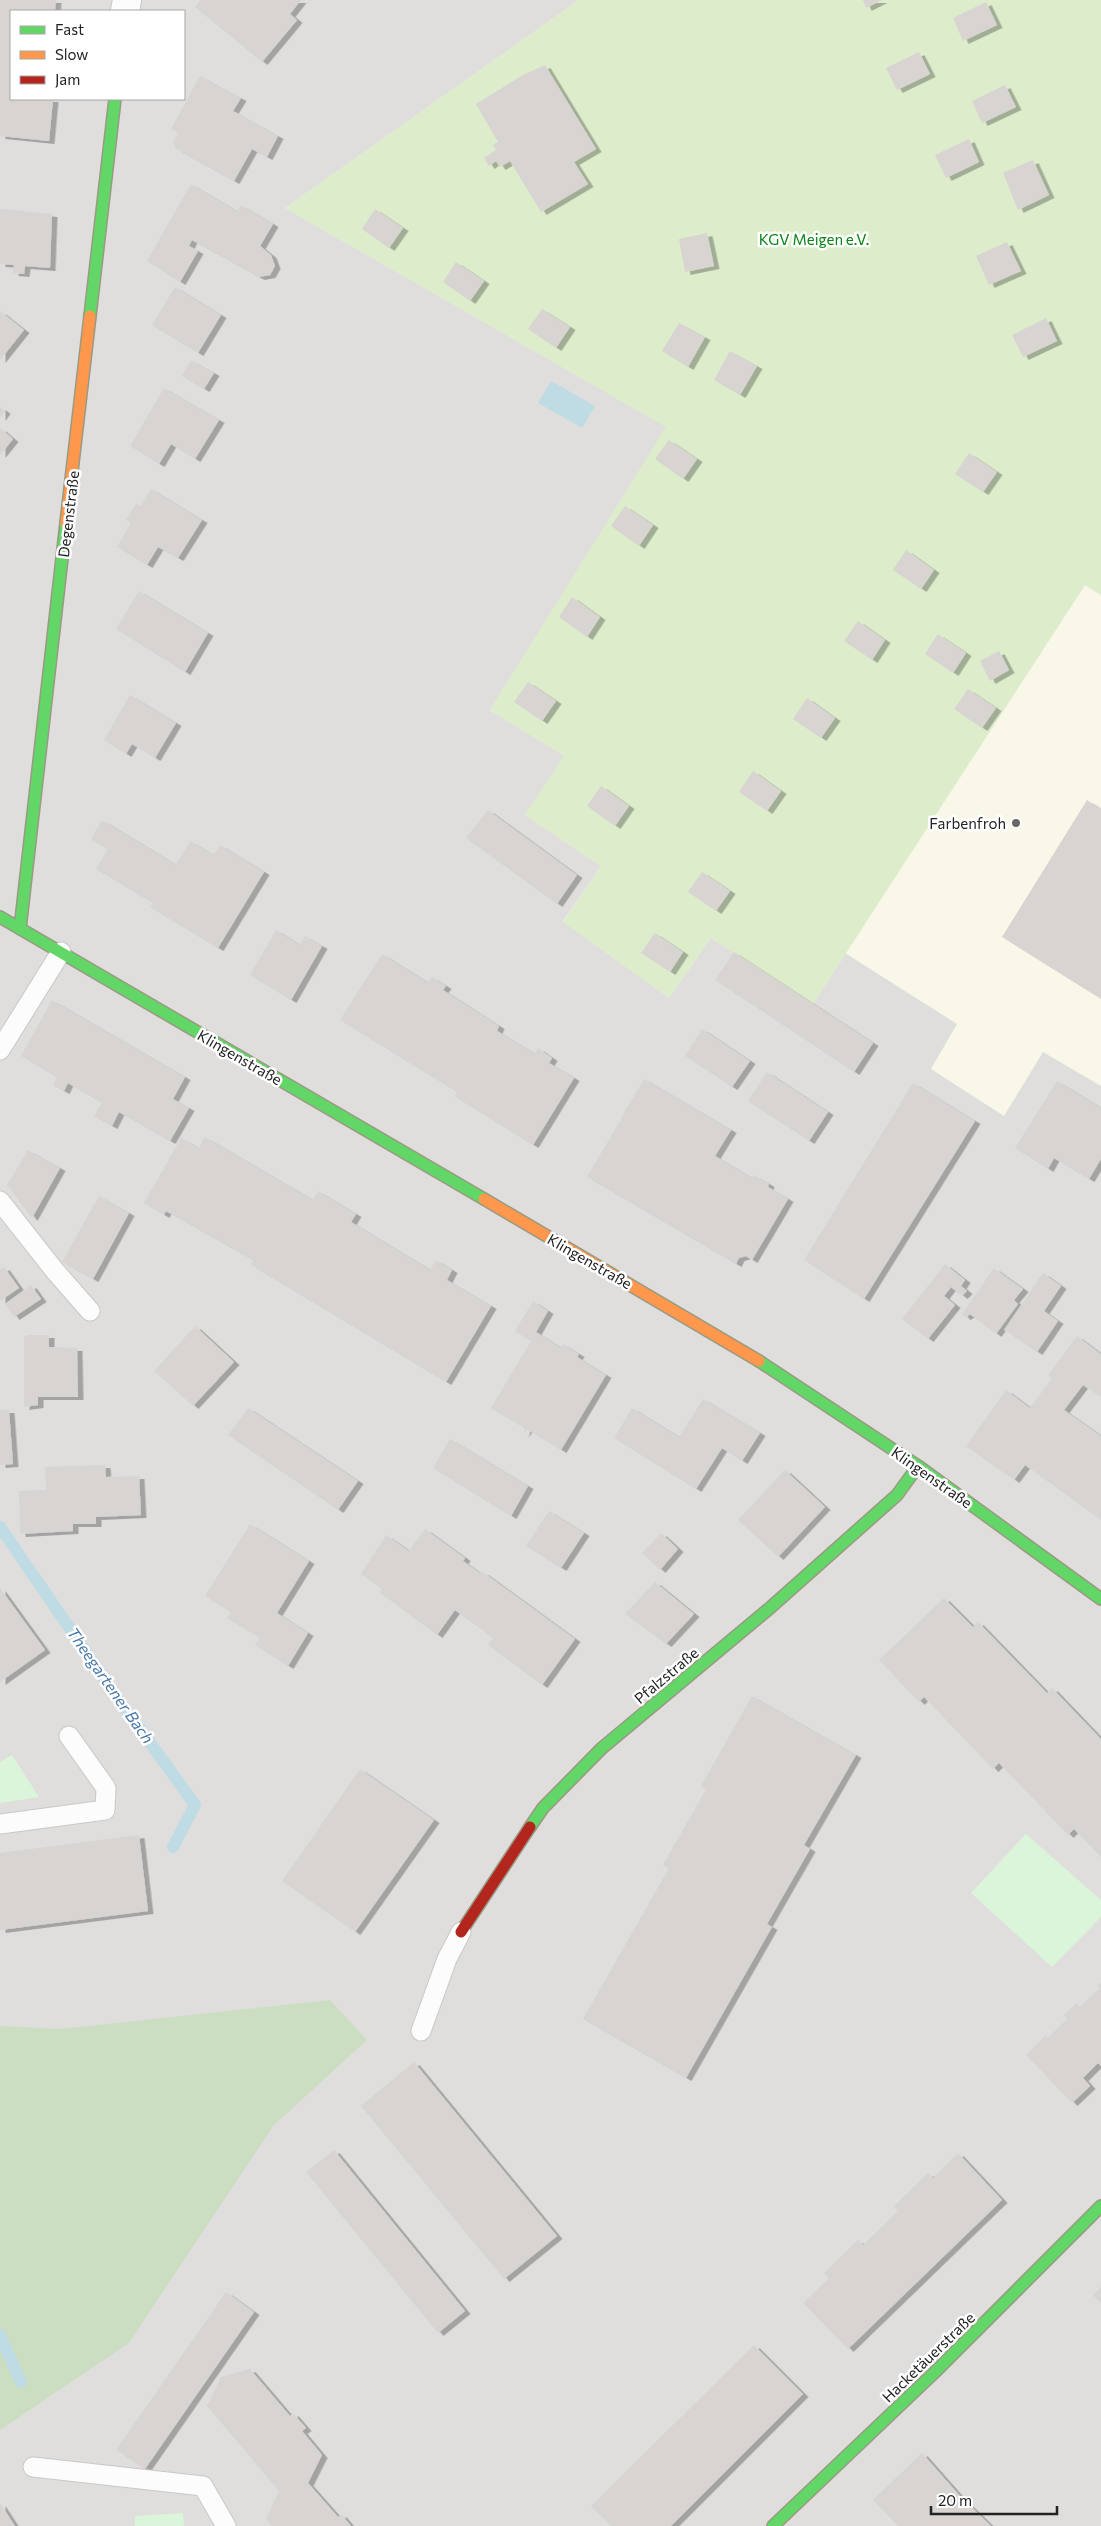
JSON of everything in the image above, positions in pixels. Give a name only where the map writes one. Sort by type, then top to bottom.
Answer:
[{"type":"street","name":"Degenstraße","points":[[20,928],[116,100]]},
{"type":"street","name":"Klingenstraße","points":[[0,917],[95,974],[738,1346],[918,1466],[1101,1599]]},
{"type":"street","name":"Pfalzstraße","points":[[461,1932],[543,1808],[602,1748],[771,1606],[897,1494],[918,1466]]},
{"type":"street","name":"Hacketäuerstraße","points":[[773,2526],[936,2371],[1101,2206]]},
{"type":"lane","points":[[0,1050],[61,952]]},
{"type":"lane","points":[[0,1201],[55,1271],[90,1311]]},
{"type":"lane","points":[[0,1824],[105,1810],[106,1788],[69,1736]]},
{"type":"lane","points":[[421,2031],[447,1959],[461,1932]]},
{"type":"lane","points":[[33,2466],[204,2486],[226,2526]]},
{"type":"shaded area","points":[[0,0],[579,0],[285,208],[667,427],[490,710],[565,756],[525,815],[601,866],[563,921],[669,998],[711,938],[813,1004],[1085,585],[1101,595],[1101,2526],[0,2526]]},
{"type":"shaded area","name":"Farbenfroh","points":[[1085,585],[1101,595],[1101,1086],[1043,1052],[1004,1116],[931,1069],[957,1024],[845,953]]},
{"type":"shaded area","points":[[1052,2307],[1101,2360],[1101,2498],[1073,2524],[1025,2472],[1042,2457],[973,2383]]},
{"type":"shaded area","points":[[831,2515],[842,2526],[821,2526]]},
{"type":"green space","name":"KGV Meigen e.V.","points":[[579,0],[1101,0],[1101,595],[1085,585],[813,1004],[711,938],[669,998],[563,922],[601,866],[525,815],[564,756],[490,710],[666,427],[285,208]]},
{"type":"green space","points":[[12,1755],[39,1797],[0,1803],[0,1762]]},
{"type":"green space","points":[[1026,1834],[1101,1900],[1101,1917],[1052,1967],[971,1893]]},
{"type":"green space","points":[[330,2000],[367,2040],[273,2126],[129,2343],[0,2430],[0,2026],[61,2029]]},
{"type":"green space","points":[[183,2513],[184,2526],[135,2526],[135,2516]]},
{"type":"water","points":[[551,381],[595,406],[582,428],[538,403]]},
{"type":"building","points":[[0,0],[56,0],[55,10],[10,10],[10,100],[53,100],[49,141],[0,136]]},
{"type":"building","points":[[201,0],[301,0],[290,14],[297,20],[262,62],[195,7]]},
{"type":"building","points":[[863,0],[882,0],[866,8]]},
{"type":"building","points":[[986,2],[997,25],[963,41],[953,18]]},
{"type":"building","points":[[919,52],[930,74],[897,90],[886,68]]},
{"type":"building","points":[[545,65],[596,149],[574,162],[588,184],[541,212],[510,161],[500,167],[496,161],[489,166],[484,158],[496,150],[493,145],[498,142],[476,104],[523,75]]},
{"type":"building","points":[[200,76],[241,98],[233,111],[278,136],[267,157],[252,149],[234,181],[176,149],[173,142],[178,133],[171,129]]},
{"type":"building","points":[[1005,85],[1016,107],[982,123],[972,101]]},
{"type":"building","points":[[969,139],[979,162],[946,178],[935,155]]},
{"type":"building","points":[[1033,160],[1049,195],[1018,210],[1003,173]]},
{"type":"building","points":[[191,184],[237,211],[241,205],[273,224],[260,246],[271,255],[275,266],[270,275],[259,277],[192,240],[189,246],[198,251],[180,282],[147,261]]},
{"type":"building","points":[[0,209],[52,214],[50,268],[25,266],[24,274],[13,273],[14,265],[0,264]]},
{"type":"building","points":[[375,209],[403,228],[389,248],[362,229]]},
{"type":"building","points":[[707,233],[714,266],[685,272],[679,239]]},
{"type":"building","points":[[1007,242],[1021,271],[989,285],[976,256]]},
{"type":"building","points":[[456,262],[484,281],[470,301],[443,282]]},
{"type":"building","points":[[175,287],[221,315],[198,353],[152,325]]},
{"type":"building","points":[[542,309],[570,327],[556,348],[528,329]]},
{"type":"building","points":[[0,311],[24,330],[0,360]]},
{"type":"building","points":[[1046,318],[1057,341],[1023,357],[1012,335]]},
{"type":"building","points":[[679,323],[705,337],[688,367],[662,351]]},
{"type":"building","points":[[730,351],[757,366],[740,395],[714,380]]},
{"type":"building","points":[[191,360],[214,373],[204,389],[182,376]]},
{"type":"building","points":[[164,388],[219,420],[195,459],[171,444],[159,464],[130,446]]},
{"type":"building","points":[[0,407],[5,411],[0,418]]},
{"type":"building","points":[[0,428],[13,439],[0,455]]},
{"type":"building","points":[[669,440],[697,459],[683,479],[655,459]]},
{"type":"building","points":[[969,453],[997,472],[983,492],[955,474]]},
{"type":"building","points":[[151,489],[202,520],[178,558],[158,547],[147,565],[117,547],[131,523],[126,520],[136,504],[141,506]]},
{"type":"building","points":[[625,506],[653,525],[639,546],[611,526]]},
{"type":"building","points":[[906,550],[934,570],[921,589],[893,570]]},
{"type":"building","points":[[139,591],[208,633],[185,672],[116,629]]},
{"type":"building","points":[[572,597],[600,617],[587,637],[559,617]]},
{"type":"building","points":[[858,621],[885,640],[872,660],[844,641]]},
{"type":"building","points":[[938,634],[966,653],[953,673],[925,654]]},
{"type":"building","points":[[999,651],[1009,670],[990,681],[980,661]]},
{"type":"building","points":[[528,682],[556,701],[542,721],[514,702]]},
{"type":"building","points":[[968,689],[996,708],[982,728],[954,709]]},
{"type":"building","points":[[130,695],[176,723],[155,758],[132,744],[126,754],[104,740]]},
{"type":"building","points":[[807,698],[835,718],[821,738],[793,719]]},
{"type":"building","points":[[753,771],[781,791],[767,811],[739,792]]},
{"type":"building","points":[[601,786],[629,806],[615,826],[587,806]]},
{"type":"building","points":[[1087,800],[1101,809],[1101,999],[1002,937]]},
{"type":"building","points":[[488,810],[577,875],[557,904],[466,838]]},
{"type":"building","points":[[102,820],[176,865],[190,841],[214,855],[220,845],[264,872],[218,948],[150,907],[153,903],[96,869],[108,849],[91,839]]},
{"type":"building","points":[[702,872],[730,891],[716,911],[688,892]]},
{"type":"building","points":[[276,930],[300,945],[305,936],[322,946],[291,1000],[250,975]]},
{"type":"building","points":[[655,933],[683,952],[670,972],[641,953]]},
{"type":"building","points":[[734,952],[873,1043],[854,1072],[715,980]]},
{"type":"building","points":[[382,954],[428,983],[432,977],[446,986],[443,990],[499,1026],[497,1031],[535,1054],[538,1048],[552,1058],[549,1063],[574,1078],[533,1145],[454,1096],[457,1092],[340,1020]]},
{"type":"building","points":[[52,1000],[185,1077],[173,1099],[189,1108],[170,1141],[119,1112],[112,1126],[94,1116],[102,1103],[68,1083],[64,1091],[53,1085],[57,1077],[21,1056]]},
{"type":"building","points":[[702,1029],[750,1061],[732,1087],[685,1056]]},
{"type":"building","points":[[767,1072],[828,1112],[809,1141],[748,1101]]},
{"type":"building","points":[[644,1079],[731,1130],[715,1156],[752,1178],[754,1175],[769,1184],[768,1187],[788,1199],[752,1260],[746,1256],[739,1258],[736,1264],[587,1177],[620,1121],[620,1126],[621,1118]]},
{"type":"building","points":[[1057,1081],[1101,1108],[1101,1159],[1089,1179],[1054,1158],[1048,1169],[1015,1148]]},
{"type":"building","points":[[913,1083],[975,1121],[864,1299],[804,1260]]},
{"type":"building","points":[[205,1137],[313,1200],[318,1191],[356,1214],[351,1222],[430,1270],[436,1260],[452,1270],[447,1280],[491,1306],[446,1382],[251,1265],[253,1260],[166,1211],[164,1215],[144,1203],[181,1138],[199,1148]]},
{"type":"building","points":[[28,1150],[60,1168],[32,1218],[7,1185]]},
{"type":"building","points":[[99,1196],[129,1213],[93,1279],[62,1262]]},
{"type":"building","points":[[945,1264],[965,1280],[961,1286],[967,1291],[962,1296],[951,1287],[944,1296],[955,1305],[928,1339],[902,1319]]},
{"type":"building","points":[[4,1267],[19,1288],[0,1301],[0,1270]]},
{"type":"building","points":[[994,1268],[1023,1289],[1014,1300],[1018,1304],[996,1334],[970,1314],[965,1317],[962,1314]]},
{"type":"building","points":[[1043,1273],[1061,1286],[1044,1311],[1058,1321],[1037,1352],[1004,1330]]},
{"type":"building","points":[[31,1285],[41,1299],[14,1317],[5,1304]]},
{"type":"building","points":[[533,1301],[548,1311],[536,1332],[561,1348],[563,1344],[579,1354],[577,1357],[606,1375],[561,1450],[527,1429],[523,1435],[525,1428],[491,1408],[531,1341],[515,1331]]},
{"type":"building","points":[[195,1326],[234,1362],[193,1406],[154,1371]]},
{"type":"building","points":[[49,1335],[49,1347],[77,1348],[78,1397],[38,1397],[38,1405],[24,1407],[24,1336]]},
{"type":"building","points":[[1077,1336],[1101,1354],[1101,1397],[1083,1385],[1064,1410],[1101,1436],[1101,1520],[1025,1465],[1014,1480],[966,1446],[1006,1390],[1030,1408],[1052,1378],[1048,1375]]},
{"type":"building","points":[[703,1399],[760,1433],[742,1461],[722,1448],[696,1489],[614,1438],[632,1408],[679,1437]]},
{"type":"building","points":[[248,1408],[358,1481],[338,1510],[228,1435]]},
{"type":"building","points":[[0,1410],[9,1410],[13,1464],[0,1465]]},
{"type":"building","points":[[450,1439],[528,1486],[511,1516],[433,1468]]},
{"type":"building","points":[[105,1465],[106,1477],[139,1476],[141,1515],[96,1517],[96,1524],[73,1524],[73,1531],[20,1534],[19,1491],[46,1490],[45,1467]]},
{"type":"building","points":[[785,1470],[825,1507],[778,1557],[738,1520]]},
{"type":"building","points":[[549,1511],[584,1533],[561,1568],[526,1546]]},
{"type":"building","points":[[250,1524],[309,1561],[277,1613],[308,1633],[288,1666],[255,1645],[260,1638],[227,1618],[231,1612],[205,1596]]},
{"type":"building","points":[[425,1529],[465,1558],[463,1561],[480,1573],[483,1572],[575,1639],[542,1685],[488,1645],[493,1638],[455,1610],[437,1635],[379,1592],[382,1589],[361,1574],[386,1535],[409,1551]]},
{"type":"building","points":[[661,1533],[678,1549],[660,1570],[642,1553]]},
{"type":"building","points":[[655,1582],[694,1614],[666,1644],[625,1614]]},
{"type":"building","points":[[0,1588],[45,1650],[0,1682]]},
{"type":"building","points":[[944,1598],[973,1627],[978,1622],[1047,1693],[1052,1688],[1101,1739],[1101,1857],[1074,1829],[1068,1835],[999,1763],[993,1769],[924,1697],[919,1702],[879,1660]]},
{"type":"building","points":[[752,1696],[856,1755],[804,1845],[810,1849],[767,1924],[772,1927],[686,2078],[583,2019],[669,1868],[663,1865],[706,1789],[701,1786]]},
{"type":"building","points":[[360,1769],[434,1820],[355,1932],[282,1881]]},
{"type":"building","points":[[139,1835],[148,1911],[0,1930],[0,1853]]},
{"type":"building","points":[[1101,1982],[1101,2066],[1098,2063],[1083,2078],[1090,2086],[1072,2103],[1026,2055],[1046,2035],[1048,2038],[1067,2019],[1064,2015],[1077,2003],[1080,2007],[1100,1988],[1097,1986]]},
{"type":"building","points":[[414,2062],[557,2236],[504,2279],[361,2106]]},
{"type":"building","points":[[334,2150],[465,2311],[438,2333],[306,2172]]},
{"type":"building","points":[[958,2153],[1002,2200],[848,2349],[803,2303],[829,2278],[824,2273],[858,2240],[863,2245],[898,2211],[894,2206],[928,2173],[933,2178]]},
{"type":"building","points":[[1101,2287],[1101,2303],[1093,2295]]},
{"type":"building","points":[[226,2292],[254,2312],[145,2469],[116,2450]]},
{"type":"building","points":[[754,2345],[803,2394],[671,2526],[611,2526],[591,2506]]},
{"type":"building","points":[[250,2369],[290,2416],[293,2413],[306,2428],[302,2431],[322,2455],[308,2483],[338,2517],[341,2514],[351,2526],[272,2526],[266,2519],[279,2491],[207,2406],[221,2377]]},
{"type":"building","points":[[922,2453],[960,2496],[991,2526],[898,2526],[873,2500]]},
{"type":"building","points":[[0,2503],[15,2526],[0,2526]]},
{"type":"waterway","name":"Theegartener Bach","points":[[0,1527],[119,1700],[195,1805],[173,1847]]},
{"type":"waterway","name":"Theegartener Bach","points":[[0,2335],[21,2382]]},
{"type":"traffic: fast","points":[[90,316],[115,100]]},
{"type":"traffic: fast","points":[[20,929],[66,523]]},
{"type":"traffic: fast","points":[[0,917],[484,1199]]},
{"type":"traffic: fast","points":[[759,1361],[918,1466],[1101,1599]]},
{"type":"traffic: fast","points":[[530,1827],[543,1808],[602,1748],[771,1607],[897,1495],[918,1466]]},
{"type":"traffic: fast","points":[[773,2526],[936,2371],[1101,2206]]},
{"type":"traffic: slow","points":[[66,523],[90,316]]},
{"type":"traffic: slow","points":[[484,1199],[759,1361]]},
{"type":"traffic: jam","points":[[461,1932],[530,1827]]},
{"type":"place","name":"Farbenfroh","points":[[1016,823]]}]
